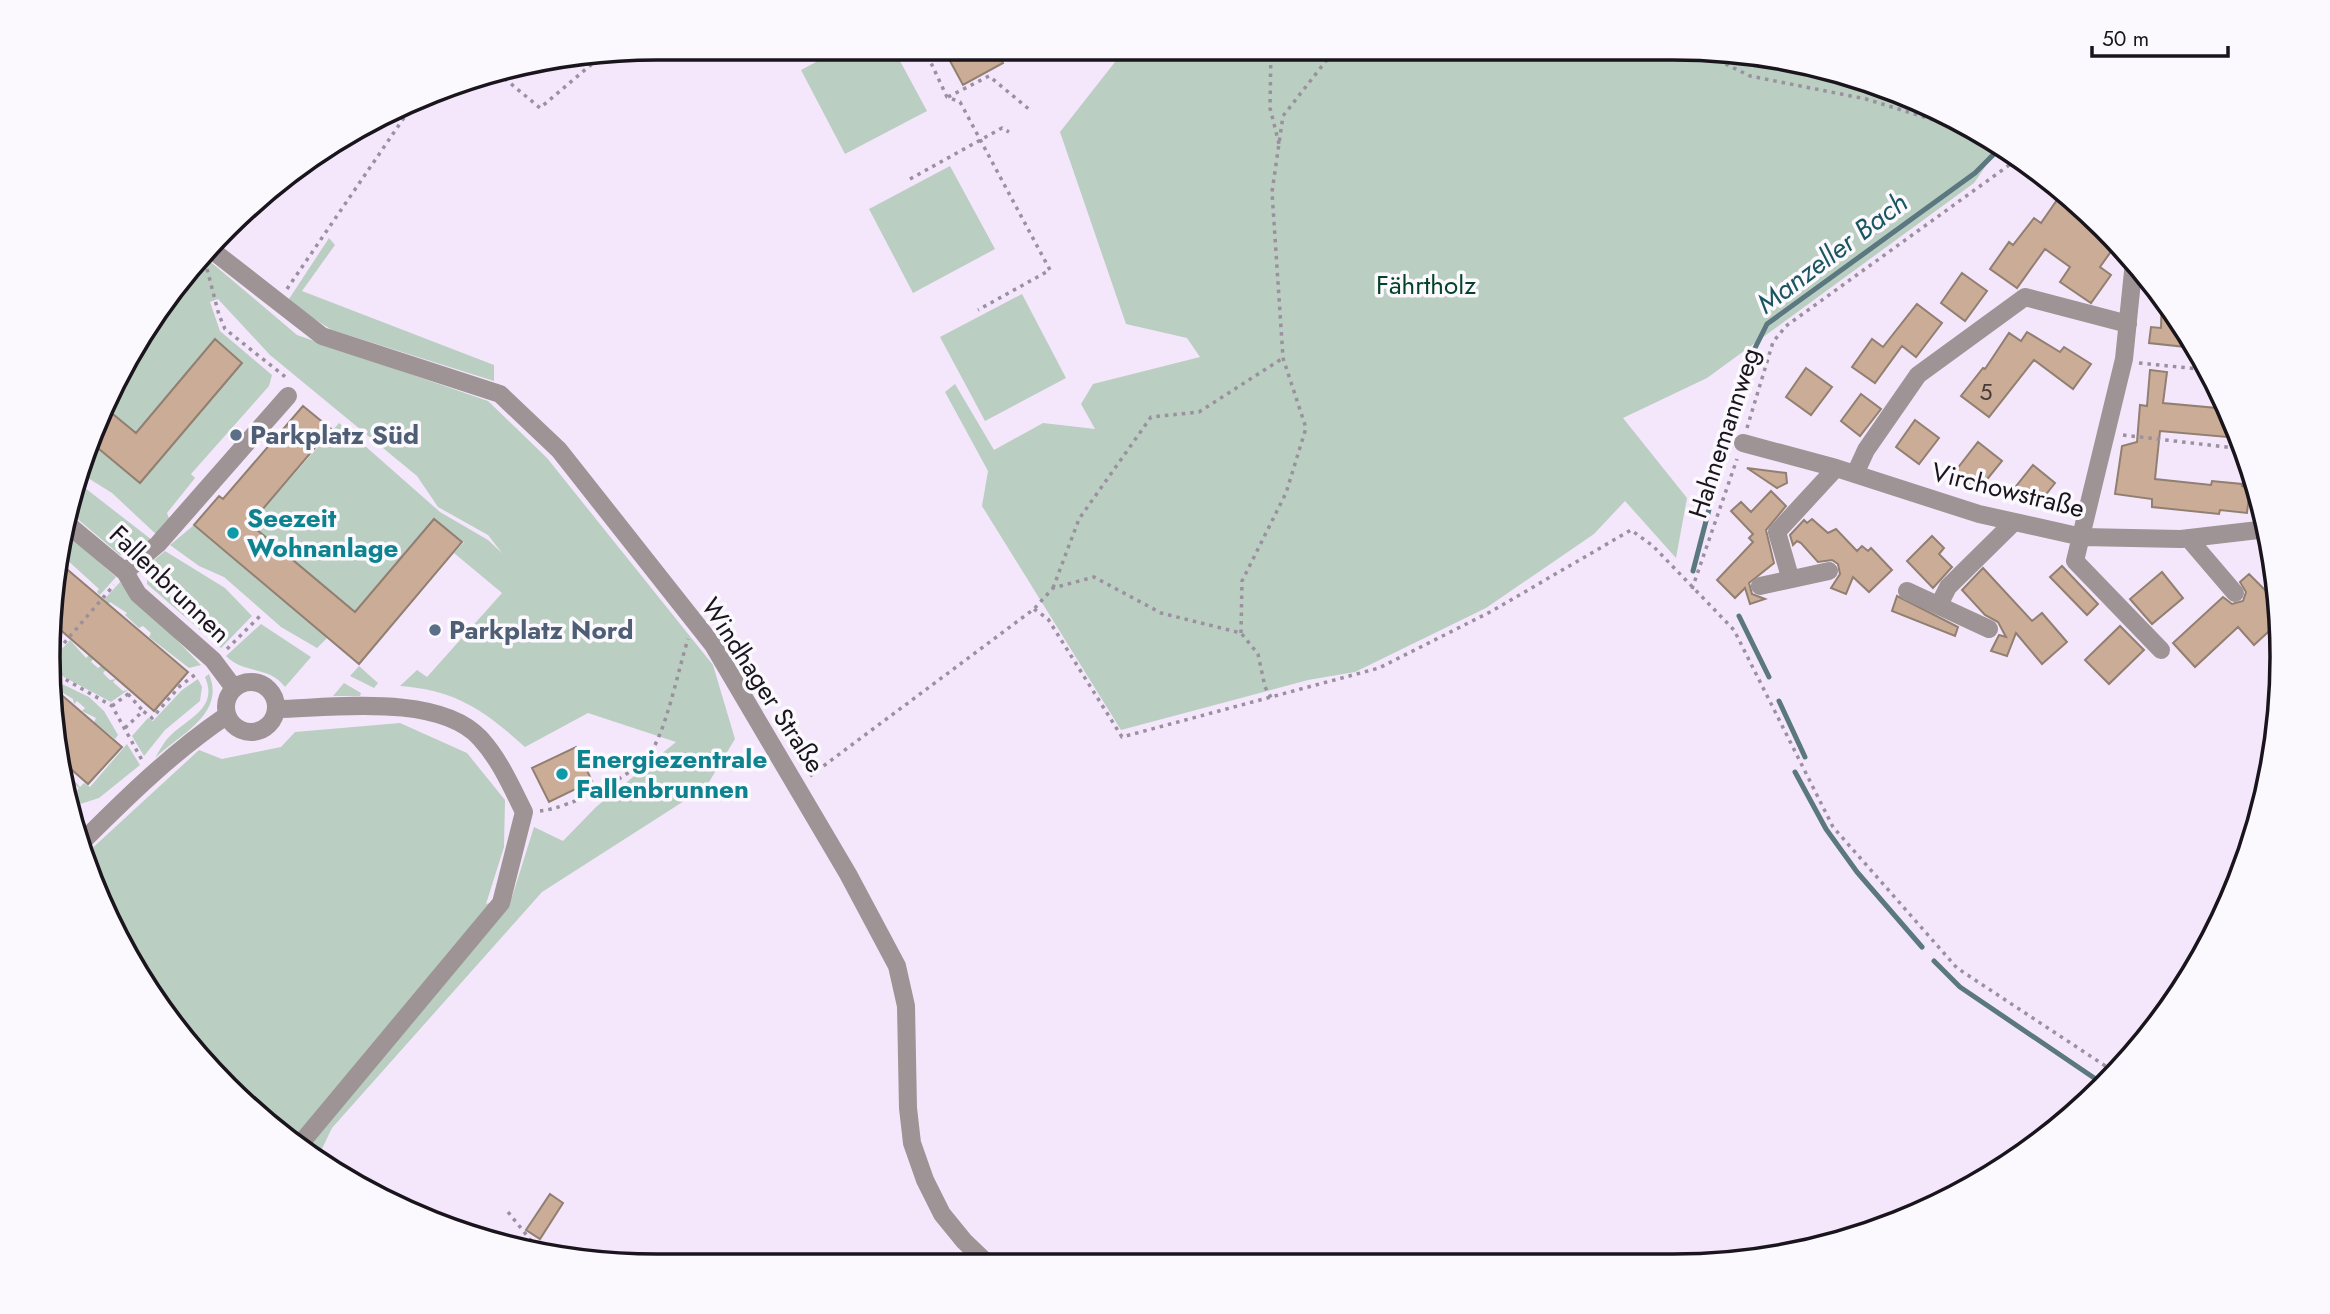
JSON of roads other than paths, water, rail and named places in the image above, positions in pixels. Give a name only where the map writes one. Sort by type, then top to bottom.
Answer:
[{"type":"street","name":"Windhager Straße","points":[[217,254],[322,336],[500,394],[559,450],[713,645],[797,786],[897,966],[906,1006],[911,1131],[925,1180],[942,1213],[978,1254]]},
{"type":"street","points":[[2133,276],[2123,362],[2075,561],[2161,650]]},
{"type":"street","points":[[1855,474],[1866,450],[1918,374],[2025,297],[2128,324]]},
{"type":"street","points":[[125,572],[158,544],[288,396]]},
{"type":"street","name":"Virchowstraße","points":[[1743,443],[2014,522],[2082,537],[2188,538],[2257,530]]},
{"type":"street","points":[[1790,577],[1777,532],[1836,468]]},
{"type":"street","points":[[1939,605],[1948,587],[2014,522]]},
{"type":"street","name":"Fallenbrunnen","points":[[74,529],[125,572],[138,594],[213,660],[234,688]]},
{"type":"street","points":[[2188,538],[2235,593]]},
{"type":"street","points":[[1760,586],[1790,577],[1829,571]]},
{"type":"street","points":[[1907,591],[1989,629]]},
{"type":"street","points":[[87,837],[150,774],[188,742],[226,716],[228,696],[234,688],[242,683],[262,684],[270,690],[276,709],[274,718],[259,732],[240,730],[226,716]]},
{"type":"street","points":[[276,709],[387,705],[440,715],[478,736],[499,762],[524,813],[501,903],[305,1140]]},
{"type":"waterway","name":"Manzeller Bach","points":[[1731,424],[1747,364],[1767,324],[1975,173],[1994,154]]},
{"type":"waterway","name":"Manzeller Bach","points":[[1693,571],[1726,444]]},
{"type":"waterway","name":"Manzeller Bach","points":[[1739,616],[1769,677]]},
{"type":"waterway","name":"Manzeller Bach","points":[[1779,701],[1805,757]]},
{"type":"waterway","name":"Manzeller Bach","points":[[1795,772],[1826,829],[1857,872],[1922,947]]},
{"type":"waterway","name":"Manzeller Bach","points":[[1934,961],[1960,987],[2095,1079]]},
{"type":"place","name":"Parkplatz Süd","points":[[236,435]]},
{"type":"place","name":"Seezeit Wohnanlage","points":[[233,533]]},
{"type":"place","name":"Parkplatz Nord","points":[[435,630]]},
{"type":"place","name":"Energiezentrale Fallenbrunnen","points":[[562,774]]},
{"type":"park label","name":"Fährtholz","points":[[1426,285]]}]
